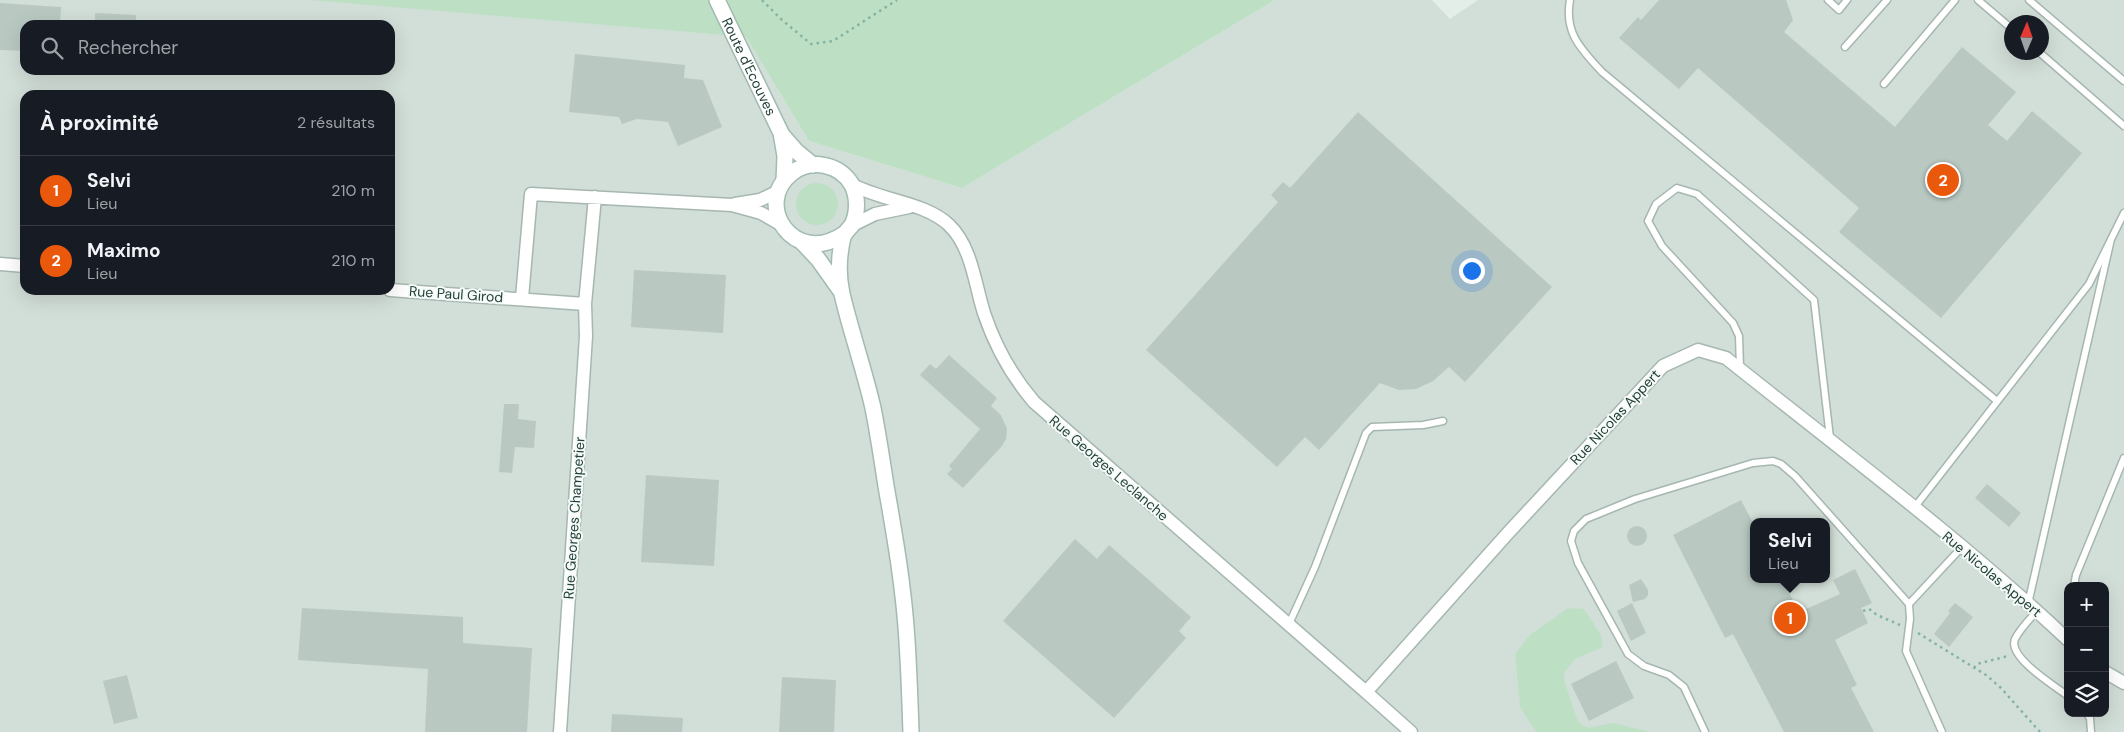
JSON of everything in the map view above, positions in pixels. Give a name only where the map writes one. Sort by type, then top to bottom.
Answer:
[{"type":"main road","name":"Route d'Ecouves","points":[[717,0],[781,133]]},
{"type":"main road","points":[[781,133],[796,152],[813,165]]},
{"type":"main road","points":[[781,133],[785,156],[782,186],[777,208],[782,225],[794,238],[813,245],[835,241],[848,230]]},
{"type":"main road","points":[[782,186],[797,170],[813,165],[824,165],[844,175],[856,194],[857,205],[840,262],[841,292],[872,407],[896,543],[907,640],[911,732]]},
{"type":"main road","points":[[802,242],[818,259],[841,292]]},
{"type":"street","name":"Rue Georges Leclanche","points":[[851,184],[874,195],[920,208],[941,219],[957,235],[972,269],[992,336],[1013,375],[1034,402],[1366,692]]},
{"type":"street","points":[[732,205],[760,200],[782,186]]},
{"type":"street","points":[[585,304],[522,298],[531,194],[732,205],[760,213],[782,225]]},
{"type":"street","name":"Rue Georges Champetier","points":[[560,732],[586,336],[585,304],[595,197]]},
{"type":"street","points":[[848,230],[874,214],[911,206]]},
{"type":"street","points":[[0,264],[20,266]]},
{"type":"street","name":"Rue Paul Girod","points":[[395,290],[522,298]]},
{"type":"street","name":"Rue Nicolas Appert","points":[[1366,692],[1508,533],[1663,366],[1698,350],[1726,358],[1962,547],[2064,636]]},
{"type":"street","points":[[2109,674],[2124,683]]},
{"type":"street","points":[[1366,692],[1411,732]]},
{"type":"lane","points":[[1570,0],[1568,24],[1579,47],[1602,72],[1997,401]]},
{"type":"lane","points":[[1828,0],[1839,10],[1846,0]]},
{"type":"lane","points":[[1845,47],[1887,0]]},
{"type":"lane","points":[[1884,84],[1955,0]]},
{"type":"lane","points":[[1978,0],[2004,22]]},
{"type":"lane","points":[[2029,0],[2124,81]]},
{"type":"lane","points":[[2048,60],[2124,126]]},
{"type":"lane","points":[[1741,370],[1739,336],[1732,323],[1662,246],[1648,221],[1656,204],[1677,188],[1697,194],[1814,300],[1830,442]]},
{"type":"lane","points":[[1914,508],[2089,284],[2124,213]]},
{"type":"lane","points":[[2064,693],[2021,660],[2014,650],[2015,640],[2032,607],[2111,239]]},
{"type":"lane","points":[[1289,624],[1315,567],[1366,433],[1372,427],[1423,425],[1443,422]]},
{"type":"lane","points":[[2075,582],[2124,458]]},
{"type":"lane","points":[[1705,732],[1684,686],[1669,675],[1644,666],[1628,654],[1614,629],[1578,563],[1571,541],[1574,531],[1586,519],[1635,499],[1753,463],[1773,461],[1781,464],[1796,476],[1909,604]]},
{"type":"lane","points":[[1942,732],[1906,651],[1909,604],[1962,547]]},
{"type":"lane","points":[[2089,717],[2091,732]]},
{"type":"path","points":[[762,0],[782,20],[811,44],[833,41],[897,0]]},
{"type":"path","points":[[1862,611],[1869,609],[1877,615],[1920,634],[1974,668],[2001,688],[2040,732]]},
{"type":"path","points":[[1974,668],[1977,664],[2017,653]]},
{"type":"shaded area","points":[[0,0],[325,0],[746,37],[809,141],[962,188],[1275,0],[1432,0],[1450,19],[1478,0],[2124,0],[2124,732],[0,732]]},
{"type":"green space","points":[[310,0],[1275,0],[962,188],[809,141],[746,37]]},
{"type":"green space","points":[[817,183],[832,189],[838,204],[832,219],[817,225],[802,219],[796,204],[802,189]]},
{"type":"green space","points":[[1568,608],[1584,609],[1601,635],[1603,647],[1575,659],[1564,673],[1565,683],[1578,722],[1588,728],[1613,723],[1650,732],[1536,732],[1520,707],[1515,654],[1530,635]]},
{"type":"building","points":[[1659,0],[1786,0],[1793,20],[1784,32],[1895,127],[1962,47],[2016,92],[1988,125],[2007,141],[2032,111],[2082,153],[1941,318],[1839,232],[1859,208],[1698,68],[1679,89],[1619,38],[1638,17],[1641,20]]},
{"type":"building","points":[[0,3],[61,7],[60,20],[20,20],[20,51],[0,50]]},
{"type":"building","points":[[95,13],[136,15],[136,20],[95,20]]},
{"type":"building","points":[[575,54],[685,65],[684,78],[703,80],[722,127],[678,146],[668,122],[637,119],[622,124],[619,117],[569,112]]},
{"type":"building","points":[[1358,112],[1552,287],[1465,382],[1449,367],[1433,381],[1416,389],[1399,390],[1380,383],[1319,450],[1305,437],[1277,467],[1146,350],[1278,202],[1271,195],[1283,182],[1290,188]]},
{"type":"building","points":[[634,270],[726,275],[723,333],[631,327]]},
{"type":"building","points":[[949,355],[997,398],[991,406],[1001,415],[1007,429],[1006,439],[1002,446],[963,488],[947,474],[952,469],[949,466],[980,429],[920,375],[930,364],[936,369]]},
{"type":"building","points":[[504,404],[519,404],[518,419],[536,421],[534,448],[515,447],[512,473],[499,472]]},
{"type":"building","points":[[646,475],[719,480],[714,566],[641,562]]},
{"type":"building","points":[[1987,484],[2021,513],[2009,527],[1975,498]]},
{"type":"building","points":[[1741,500],[1750,518],[1750,583],[1784,583],[1799,612],[1840,594],[1833,580],[1855,569],[1872,603],[1861,608],[1868,623],[1835,640],[1857,685],[1851,688],[1874,732],[1784,732],[1733,634],[1725,638],[1673,535]]},
{"type":"building","points":[[1637,526],[1644,529],[1647,536],[1644,543],[1637,546],[1630,543],[1627,536],[1630,529]]},
{"type":"building","points":[[1075,539],[1097,559],[1109,545],[1191,617],[1179,631],[1186,638],[1114,718],[1003,621]]},
{"type":"building","points":[[1641,579],[1648,590],[1648,595],[1645,599],[1633,602],[1629,585]]},
{"type":"building","points":[[1632,603],[1646,633],[1631,641],[1617,611]]},
{"type":"building","points":[[1955,603],[1973,617],[1949,647],[1934,634]]},
{"type":"building","points":[[302,608],[463,617],[463,643],[532,648],[527,732],[425,732],[428,669],[298,660]]},
{"type":"building","points":[[1616,661],[1634,698],[1589,721],[1571,684]]},
{"type":"building","points":[[127,675],[138,718],[114,724],[103,681]]},
{"type":"building","points":[[782,677],[836,680],[834,732],[779,732]]},
{"type":"building","points":[[612,714],[683,718],[682,732],[611,732]]},
{"type":"place","name":"Maximo","points":[[1943,180]]},
{"type":"place","name":"Selvi","points":[[1790,618]]}]
